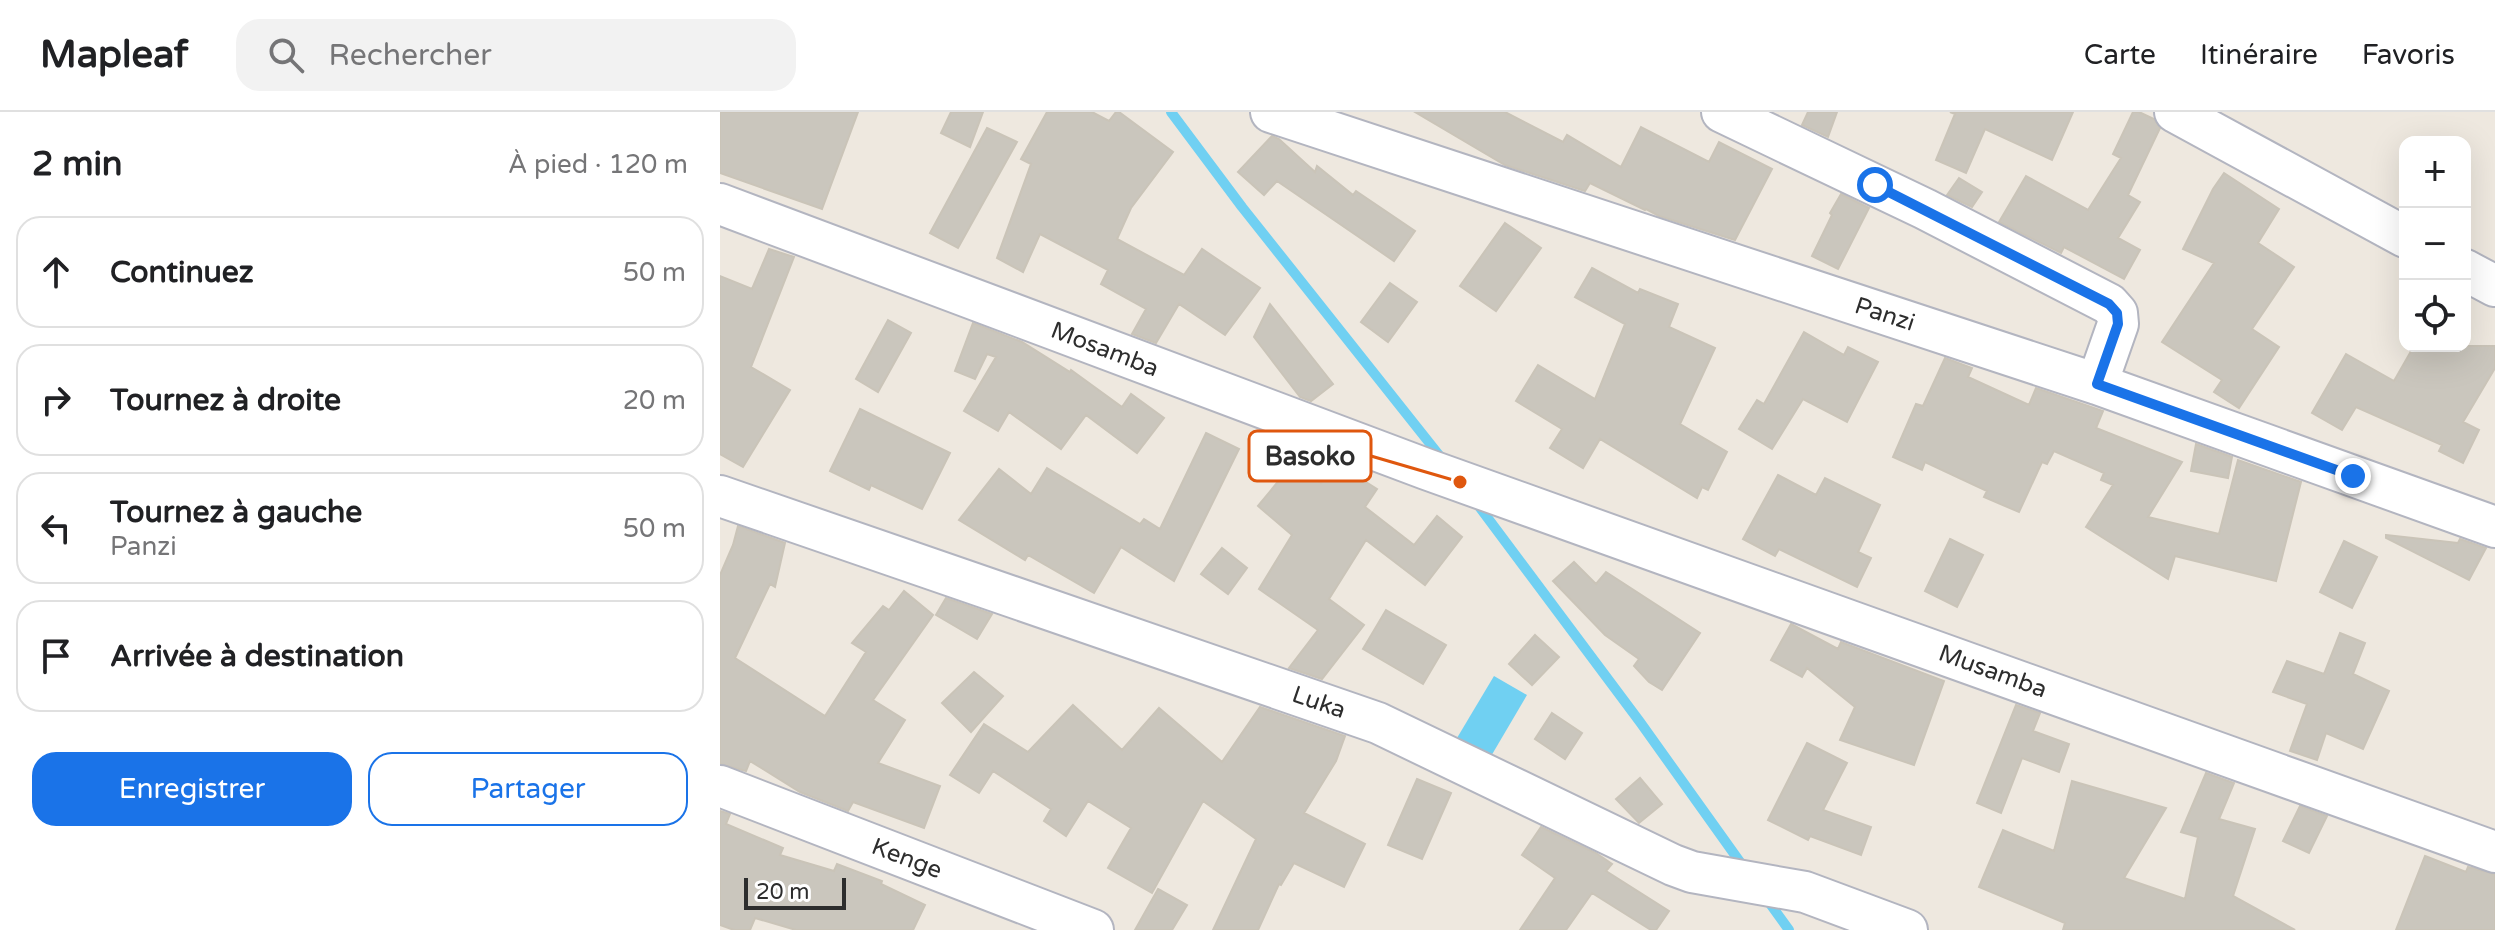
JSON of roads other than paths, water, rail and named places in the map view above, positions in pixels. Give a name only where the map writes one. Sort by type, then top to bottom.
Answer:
[{"type":"street","name":"Panzi","points":[[1271,112],[2097,384],[2495,527]]},
{"type":"street","points":[[1722,112],[1925,209],[2109,304],[2117,313],[2118,324],[2097,384]]},
{"type":"street","points":[[2175,112],[2399,234]]},
{"type":"street","name":"Mosamba","points":[[720,204],[1491,493]]},
{"type":"street","points":[[2471,273],[2495,286]]},
{"type":"street","name":"Musamba","points":[[1491,493],[2495,852]]},
{"type":"street","name":"Luka","points":[[720,496],[1378,723],[1692,872],[1805,892],[1907,930]]},
{"type":"street","name":"Kenge","points":[[720,786],[1093,930]]},
{"type":"water","points":[[1494,676],[1527,695],[1487,763],[1454,743]]},
{"type":"waterway","points":[[1171,112],[1242,207],[1443,460]]},
{"type":"waterway","points":[[1475,501],[1745,869]]},
{"type":"waterway","points":[[1766,898],[1789,930]]},
{"type":"place","name":"Basoko","points":[[1460,482]]}]
